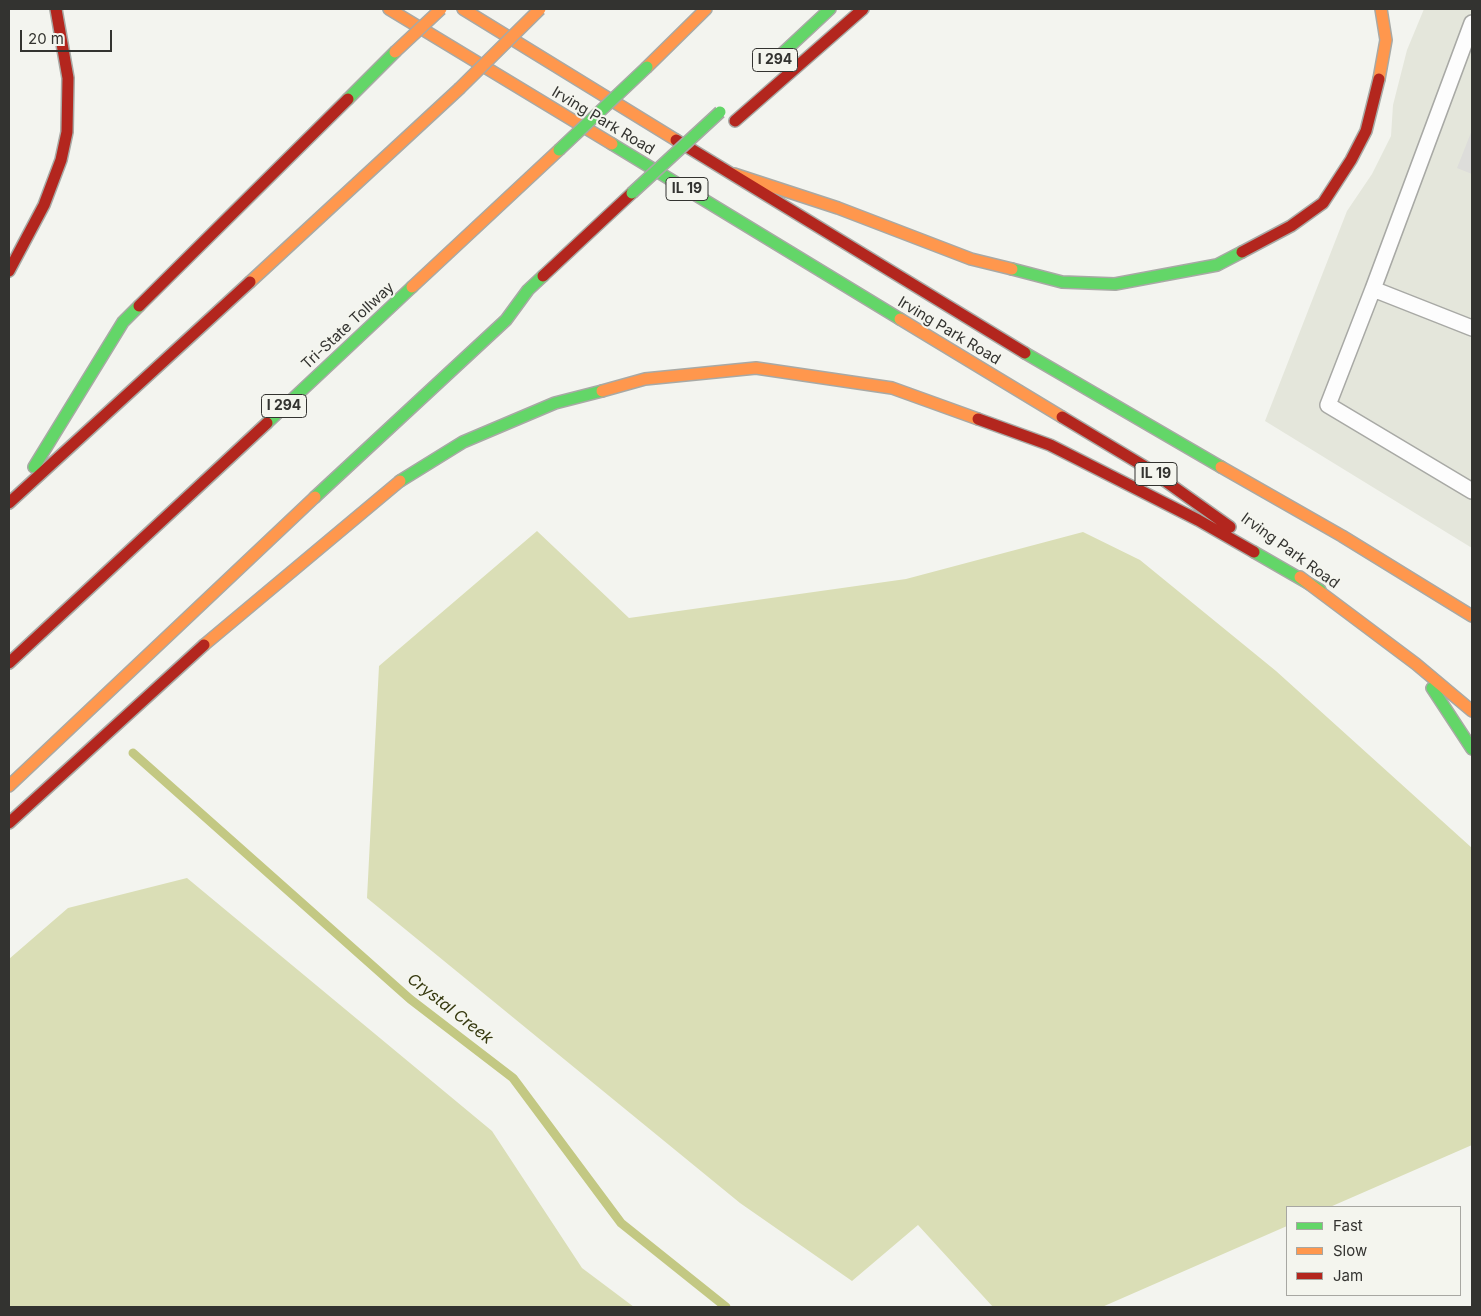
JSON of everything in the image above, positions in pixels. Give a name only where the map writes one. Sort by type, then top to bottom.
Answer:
[{"type":"main road","points":[[9,271],[44,205],[61,160],[67,132],[68,78],[56,9]]},
{"type":"main road","name":"Irving Park Road","points":[[389,9],[1147,468],[1320,590],[1416,664],[1472,711]]},
{"type":"main road","points":[[13,500],[123,322],[395,52],[441,9]]},
{"type":"main road","name":"Irving Park Road","points":[[463,9],[1007,343],[1342,536],[1472,616]]},
{"type":"main road","points":[[13,500],[459,89],[540,9]]},
{"type":"main road","name":"Tri-State Tollway","points":[[9,663],[559,150],[706,9]]},
{"type":"main road","name":"I 294","points":[[767,68],[830,9]]},
{"type":"main road","points":[[731,124],[863,9]]},
{"type":"main road","points":[[734,174],[838,208],[971,259],[1062,282],[1115,284],[1172,276],[1217,265],[1283,230],[1323,203],[1351,160],[1366,131],[1377,87],[1386,40],[1381,9]]},
{"type":"main road","points":[[9,786],[189,614],[506,320],[528,290],[723,109]]},
{"type":"main road","points":[[661,188],[705,148]]},
{"type":"main road","points":[[506,320],[531,307]]},
{"type":"main road","points":[[9,823],[204,645],[394,485],[463,442],[538,410],[555,403],[645,379],[756,368],[892,388],[1050,445],[1198,520],[1320,590]]},
{"type":"main road","points":[[1416,664],[1472,749]]},
{"type":"lane","points":[[1472,23],[1328,405],[1472,491]]},
{"type":"lane","points":[[1373,289],[1472,328]]},
{"type":"shaded area","points":[[1424,9],[1472,9],[1472,548],[1265,421],[1347,211],[1372,174],[1391,136],[1393,105],[1407,50]]},
{"type":"green space","points":[[537,531],[629,618],[906,579],[1083,532],[1140,560],[1276,671],[1472,848],[1472,1145],[1332,1206],[1286,1206],[1286,1226],[1102,1307],[993,1307],[918,1225],[852,1281],[740,1203],[367,898],[379,666]]},
{"type":"green space","points":[[187,878],[492,1131],[582,1268],[634,1307],[9,1307],[9,959],[68,908]]},
{"type":"building","points":[[1472,130],[1472,174],[1457,168]]},
{"type":"waterway","name":"Crystal Creek","points":[[133,753],[410,999],[513,1078],[621,1223],[726,1307]]},
{"type":"traffic: fast","points":[[772,63],[830,9]]},
{"type":"traffic: fast","points":[[348,99],[395,52]]},
{"type":"traffic: fast","points":[[559,150],[647,67]]},
{"type":"traffic: fast","points":[[632,193],[720,112]]},
{"type":"traffic: fast","points":[[612,144],[900,319]]},
{"type":"traffic: fast","points":[[1012,269],[1062,282],[1115,284],[1217,265],[1242,252]]},
{"type":"traffic: fast","points":[[315,497],[506,320],[528,290],[543,276]]},
{"type":"traffic: fast","points":[[267,423],[412,287]]},
{"type":"traffic: fast","points":[[34,467],[123,322],[139,306]]},
{"type":"traffic: fast","points":[[1025,353],[1221,467]]},
{"type":"traffic: fast","points":[[400,481],[463,442],[555,403],[602,391]]},
{"type":"traffic: fast","points":[[1254,552],[1320,590]]},
{"type":"traffic: fast","points":[[1432,688],[1472,749]]},
{"type":"traffic: slow","points":[[389,9],[612,144]]},
{"type":"traffic: slow","points":[[395,52],[441,9]]},
{"type":"traffic: slow","points":[[463,9],[676,140]]},
{"type":"traffic: slow","points":[[459,89],[540,9]]},
{"type":"traffic: slow","points":[[647,67],[706,9]]},
{"type":"traffic: slow","points":[[1379,79],[1386,40],[1381,9]]},
{"type":"traffic: slow","points":[[250,282],[459,89]]},
{"type":"traffic: slow","points":[[412,287],[559,150]]},
{"type":"traffic: slow","points":[[734,174],[838,208],[971,259],[1012,269]]},
{"type":"traffic: slow","points":[[900,319],[1062,417]]},
{"type":"traffic: slow","points":[[602,391],[645,379],[756,368],[892,388],[978,419]]},
{"type":"traffic: slow","points":[[1221,467],[1342,536],[1472,616]]},
{"type":"traffic: slow","points":[[204,645],[400,481]]},
{"type":"traffic: slow","points":[[9,786],[315,497]]},
{"type":"traffic: slow","points":[[1300,577],[1416,664],[1472,711]]},
{"type":"traffic: jam","points":[[9,271],[44,205],[61,160],[67,132],[68,78],[56,9]]},
{"type":"traffic: jam","points":[[735,121],[863,9]]},
{"type":"traffic: jam","points":[[1242,252],[1291,226],[1323,203],[1351,160],[1366,131],[1379,79]]},
{"type":"traffic: jam","points":[[139,306],[348,99]]},
{"type":"traffic: jam","points":[[676,140],[1025,353]]},
{"type":"traffic: jam","points":[[543,276],[632,193]]},
{"type":"traffic: jam","points":[[9,503],[250,282]]},
{"type":"traffic: jam","points":[[1062,417],[1147,468],[1230,527]]},
{"type":"traffic: jam","points":[[978,419],[1050,445],[1198,520],[1254,552]]},
{"type":"traffic: jam","points":[[9,663],[267,423]]},
{"type":"traffic: jam","points":[[9,823],[204,645]]}]
